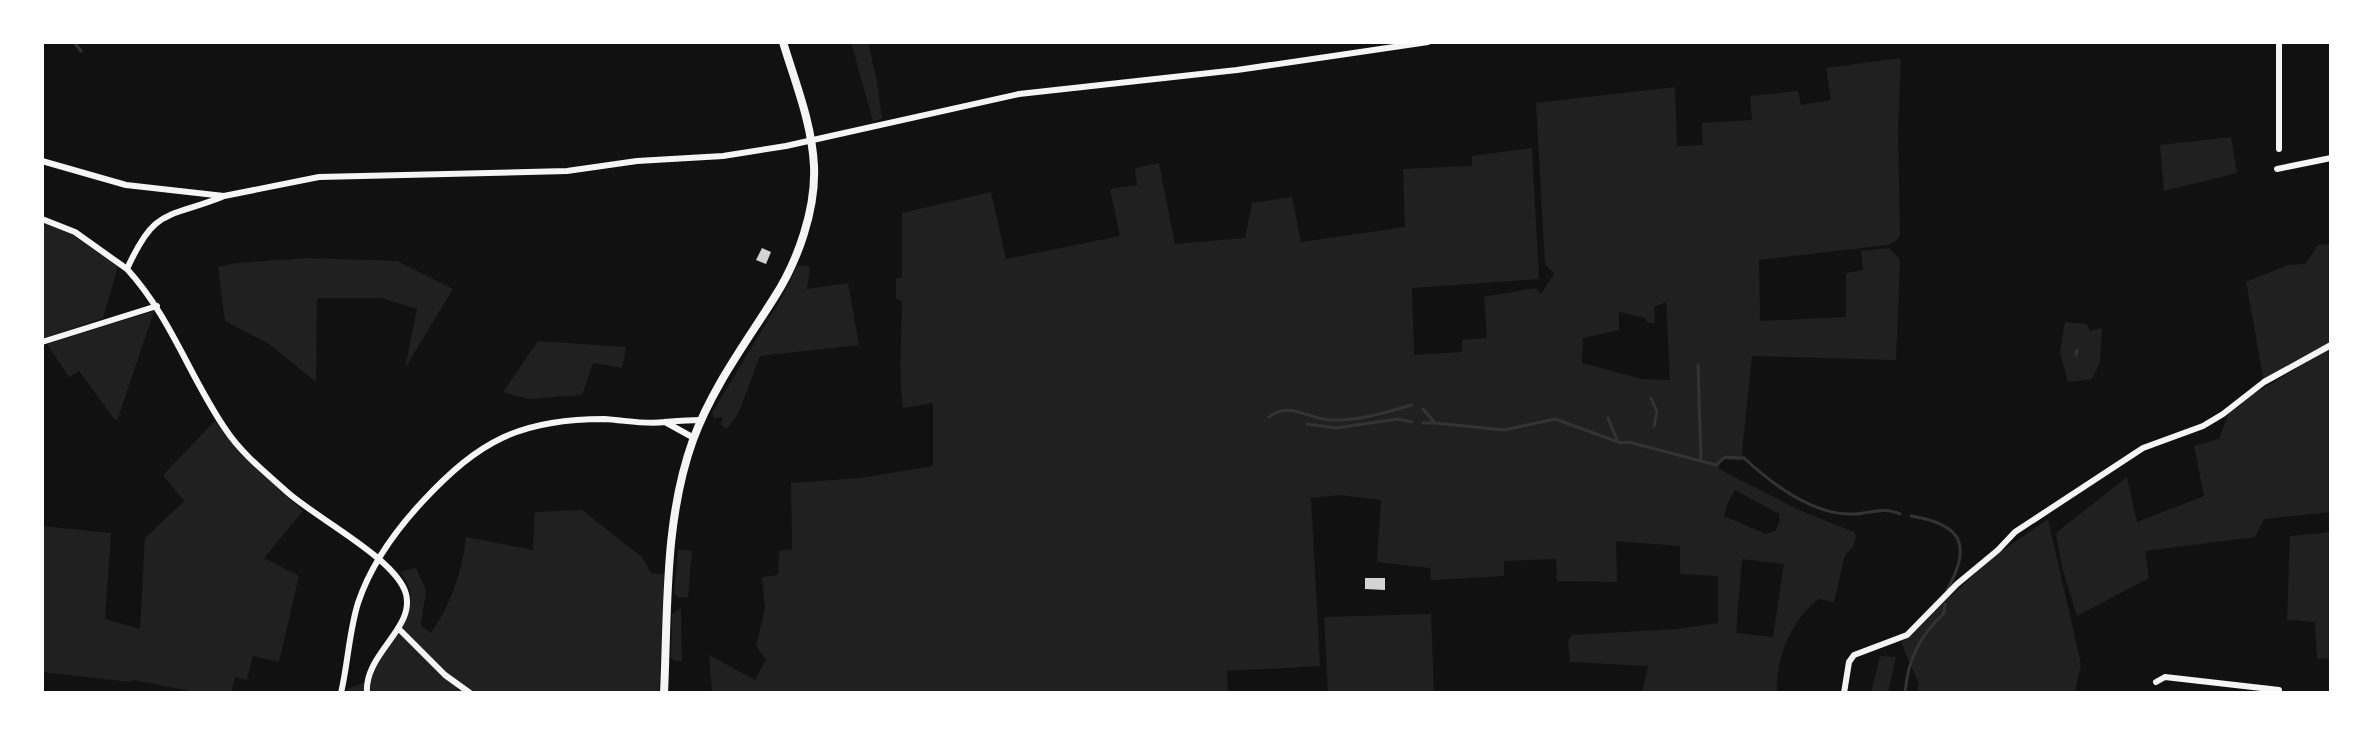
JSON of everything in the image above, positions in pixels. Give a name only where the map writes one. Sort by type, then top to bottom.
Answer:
[{"type":"main road","points":[[664,693],[675,510],[694,438],[726,372],[789,272],[811,200],[814,167],[807,121],[783,42]]},
{"type":"street","points":[[127,269],[139,242],[157,222],[178,210],[224,196],[319,177],[567,171],[637,161],[723,156],[1019,94],[1237,70],[1428,42]]},
{"type":"street","points":[[2279,42],[2279,149]]},
{"type":"street","points":[[2277,169],[2331,158]]},
{"type":"street","points":[[42,161],[126,185],[224,196]]},
{"type":"street","points":[[42,219],[75,232],[127,269],[157,306],[207,401],[242,451],[290,495],[378,559],[399,579],[406,593],[407,605],[398,628],[375,660],[367,693]]},
{"type":"street","points":[[42,342],[157,306]]},
{"type":"street","points":[[1844,693],[1849,662],[1854,655],[1907,635],[2015,532],[2143,448],[2203,426],[2264,382],[2331,345]]},
{"type":"street","points":[[341,693],[357,609],[378,559],[395,532],[434,489],[477,451],[495,440],[530,427],[564,421],[701,420]]},
{"type":"street","points":[[665,422],[694,438]]},
{"type":"street","points":[[398,628],[445,675],[470,693]]},
{"type":"street","points":[[2156,682],[2165,677],[2279,690],[2279,693]]},
{"type":"shaded area","points":[[851,42],[868,42],[882,119],[873,121]]},
{"type":"shaded area","points":[[1901,58],[1898,130],[1900,235],[1887,245],[1759,260],[1760,321],[1846,317],[1846,273],[1863,270],[1861,251],[1889,248],[1900,263],[1896,360],[1752,356],[1741,461],[1721,459],[1719,469],[1799,510],[1854,532],[1856,536],[1853,547],[1845,555],[1834,602],[1819,599],[1793,628],[1782,653],[1777,693],[1642,693],[1648,666],[1570,662],[1568,641],[1572,635],[1677,629],[1718,623],[1718,576],[1680,574],[1680,546],[1616,541],[1617,582],[1557,581],[1556,559],[1504,561],[1504,576],[1431,580],[1430,568],[1377,562],[1381,500],[1339,495],[1311,498],[1320,666],[1227,671],[1228,693],[712,693],[709,655],[755,680],[766,659],[756,646],[765,609],[762,577],[778,575],[779,551],[792,549],[791,483],[861,478],[933,466],[933,403],[903,408],[900,368],[902,301],[896,299],[896,279],[902,277],[902,213],[991,192],[1006,259],[1120,236],[1110,189],[1137,185],[1135,168],[1159,163],[1175,244],[1245,238],[1252,203],[1292,197],[1301,242],[1405,227],[1403,169],[1472,166],[1472,156],[1532,148],[1539,279],[1412,288],[1414,355],[1462,352],[1462,340],[1487,338],[1484,297],[1536,288],[1541,294],[1554,274],[1545,264],[1536,103],[1675,87],[1677,146],[1703,145],[1702,123],[1752,120],[1750,96],[1798,91],[1801,105],[1831,100],[1826,68]],"holes":[[[1666,302],[1670,380],[1642,379],[1582,363],[1583,338],[1619,330],[1619,312],[1655,323],[1654,307]],[[1735,490],[1779,514],[1775,531],[1766,534],[1724,516]],[[1742,559],[1784,564],[1773,637],[1736,633]]]},
{"type":"shaded area","points":[[2231,137],[2237,173],[2164,191],[2160,145]]},
{"type":"shaded area","points":[[42,222],[75,233],[118,266],[103,318],[42,339]]},
{"type":"shaded area","points":[[2331,244],[2331,345],[2264,382],[2246,282],[2288,265],[2305,264],[2318,245]]},
{"type":"shaded area","points":[[308,258],[397,261],[453,289],[405,368],[417,309],[381,298],[317,298],[316,382],[269,344],[225,321],[218,267]]},
{"type":"shaded area","points":[[798,265],[810,267],[807,289],[848,283],[859,345],[760,356],[738,414],[727,429],[721,425],[723,417],[714,418],[712,413]]},
{"type":"shaded area","points":[[154,311],[115,420],[79,371],[69,377],[47,344]]},
{"type":"shaded area","points":[[2065,322],[2087,324],[2090,331],[2102,328],[2100,363],[2092,379],[2068,382],[2060,352]]},
{"type":"shaded area","points":[[538,341],[626,347],[622,368],[593,363],[582,395],[528,399],[503,392]]},
{"type":"shaded area","points":[[2331,348],[2331,512],[2264,519],[2255,537],[2145,551],[2149,578],[2077,616],[2062,567],[2056,533],[2127,477],[2137,522],[2204,496],[2194,446],[2219,439],[2228,414],[2252,395]]},
{"type":"shaded area","points":[[215,421],[240,454],[303,511],[264,558],[299,576],[279,662],[253,656],[247,680],[235,677],[231,693],[200,693],[134,680],[42,672],[42,526],[111,533],[105,619],[140,629],[145,538],[184,501],[163,475]]},
{"type":"shaded area","points":[[582,510],[642,557],[651,573],[664,574],[659,693],[346,693],[347,689],[363,683],[369,685],[383,650],[405,619],[411,597],[400,572],[416,568],[426,590],[421,626],[431,633],[454,588],[466,537],[533,550],[535,512]]},
{"type":"shaded area","points":[[2048,519],[2081,664],[2075,693],[1916,693],[1919,685],[1901,642],[1993,557]]},
{"type":"shaded area","points":[[2331,532],[2331,658],[2317,659],[2315,622],[2287,620],[2290,536]]},
{"type":"shaded area","points":[[678,549],[692,551],[688,597],[678,598],[674,593]]},
{"type":"shaded area","points":[[681,608],[682,661],[676,661],[671,658],[672,614]]},
{"type":"shaded area","points":[[1431,614],[1434,693],[1328,693],[1324,617]]},
{"type":"shaded area","points":[[1880,656],[1896,657],[1888,693],[1871,693]]},
{"type":"building","points":[[762,248],[771,252],[766,264],[756,260]]},
{"type":"building","points":[[1365,578],[1385,578],[1385,590],[1365,589]]},
{"type":"waterway","points":[[74,42],[81,51]]},
{"type":"waterway","points":[[2076,355],[2077,350]]},
{"type":"waterway","points":[[1698,365],[1701,461]]},
{"type":"waterway","points":[[1651,398],[1657,412],[1654,426]]},
{"type":"waterway","points":[[1269,417],[1289,410],[1323,419],[1345,420],[1412,405]]},
{"type":"waterway","points":[[1423,409],[1435,423],[1504,430],[1555,419],[1621,443],[1629,442],[1716,465],[1725,457],[1744,458],[1767,478],[1808,504],[1837,513],[1882,510],[1900,514]]},
{"type":"waterway","points":[[1608,418],[1617,440]]},
{"type":"waterway","points":[[1307,424],[1336,428],[1398,419],[1412,422]]},
{"type":"waterway","points":[[1423,423],[1435,423]]},
{"type":"waterway","points":[[1911,516],[1941,524],[1958,539],[1959,560],[1947,590]]},
{"type":"waterway","points":[[1905,693],[1916,649],[1944,613],[1945,604]]}]
